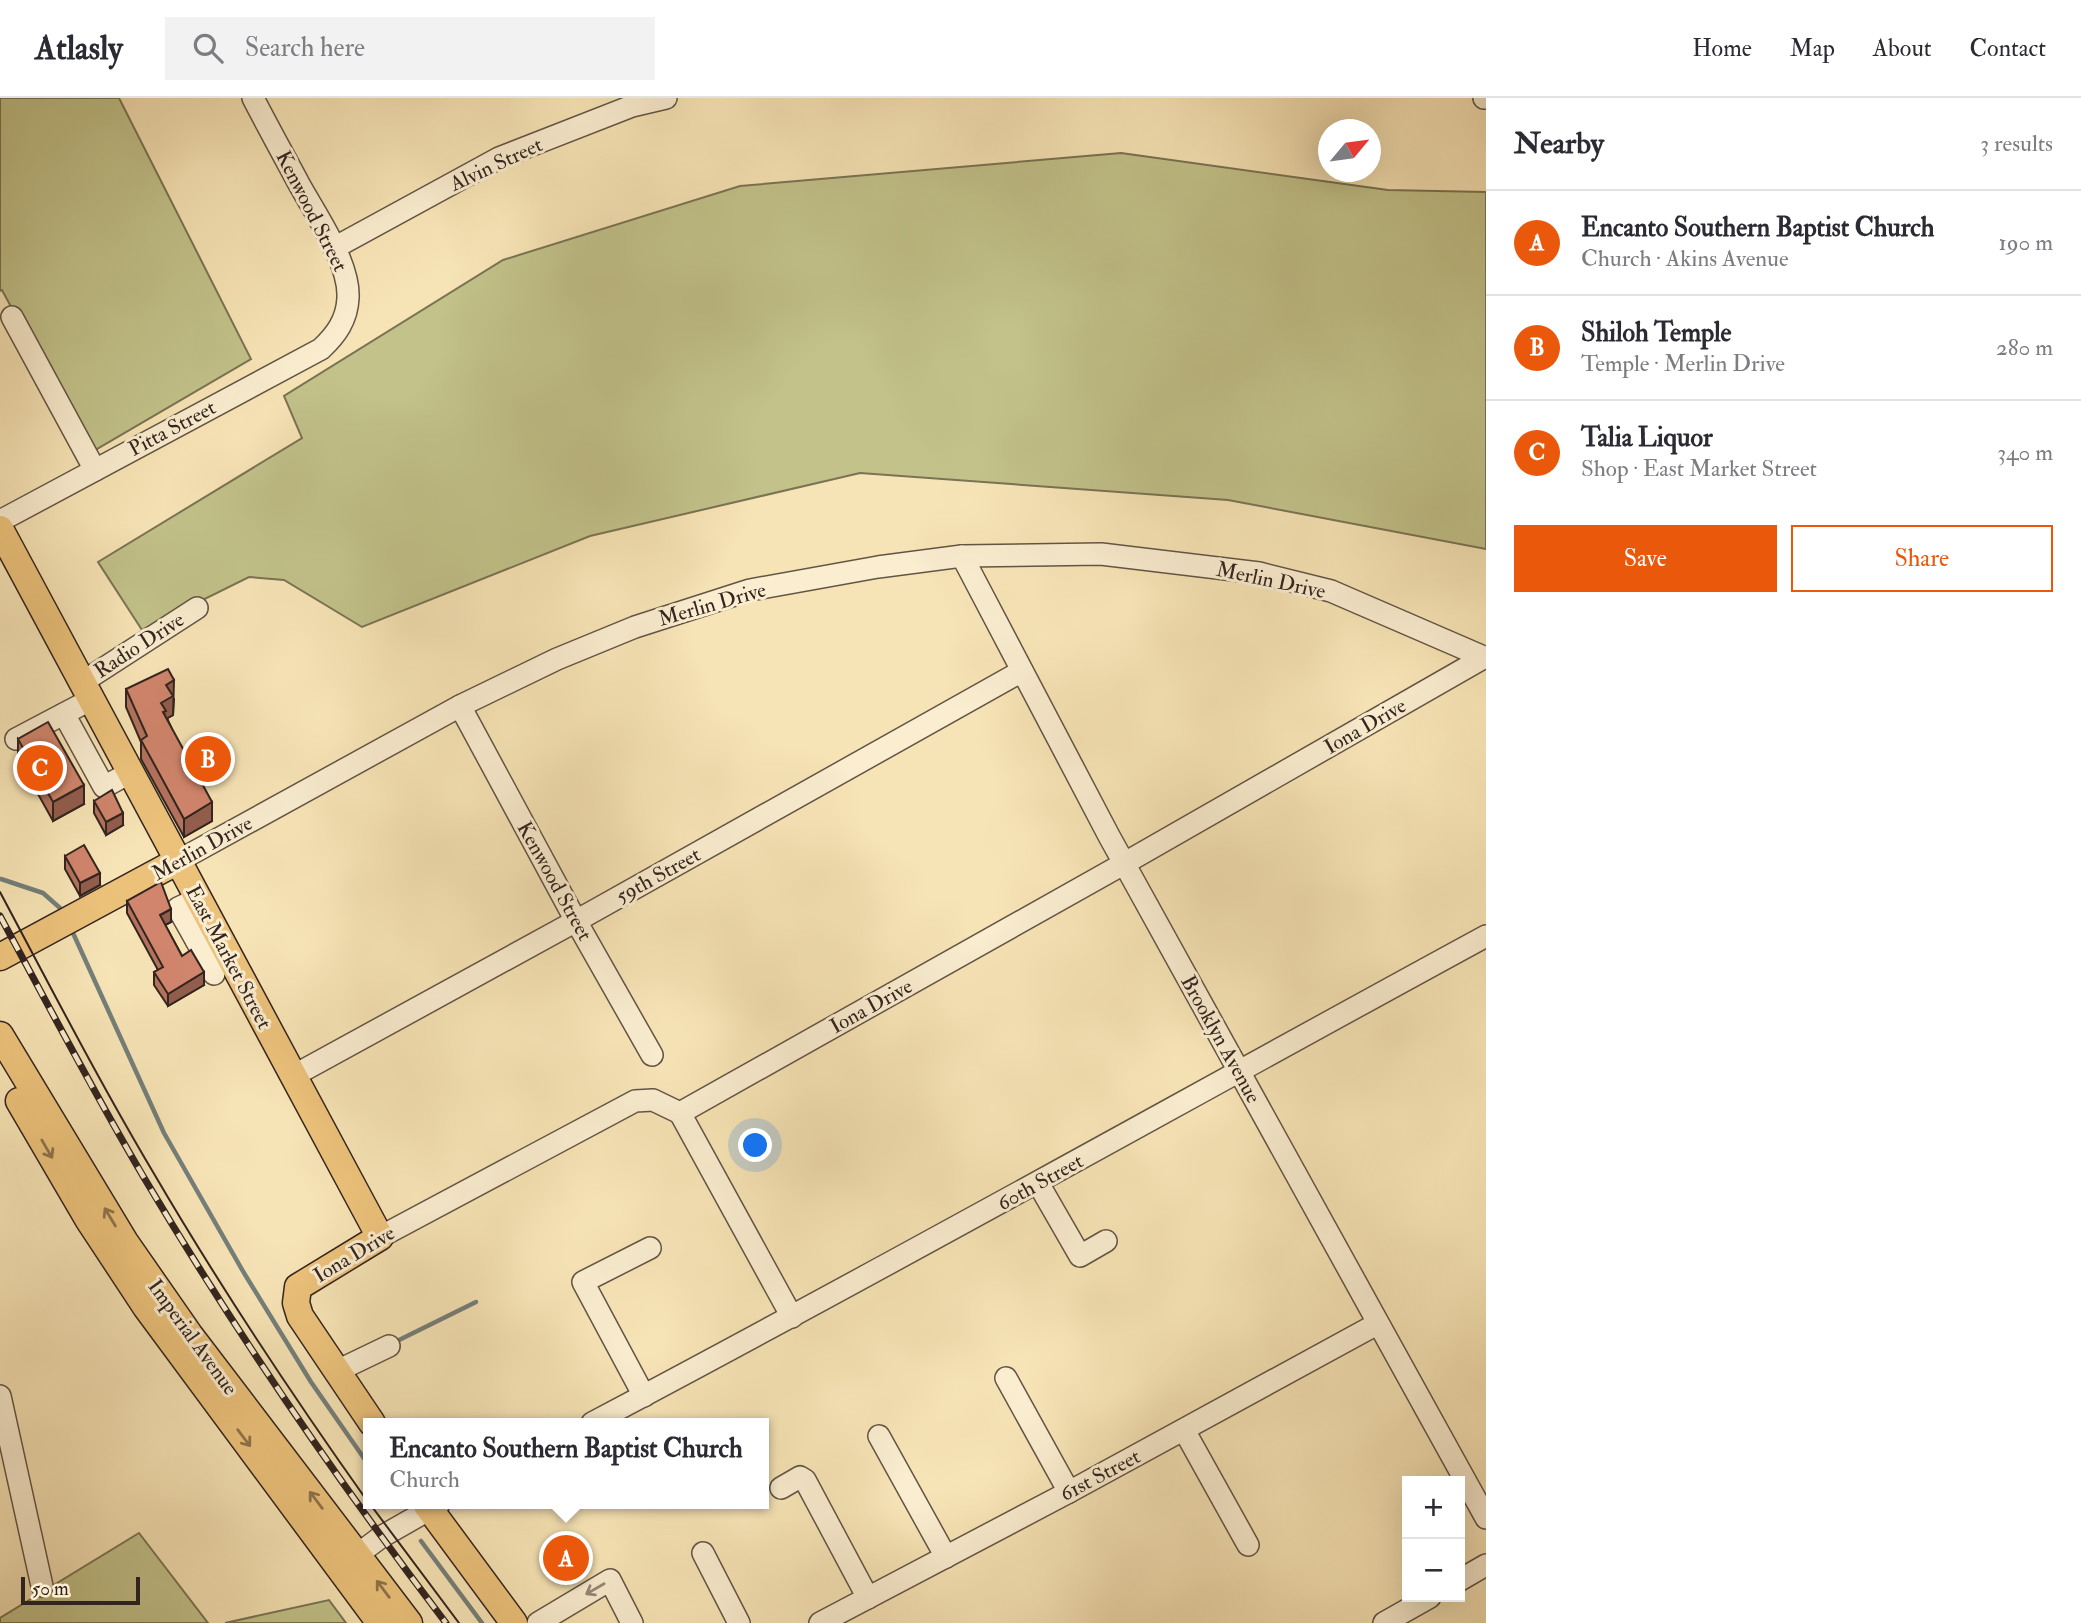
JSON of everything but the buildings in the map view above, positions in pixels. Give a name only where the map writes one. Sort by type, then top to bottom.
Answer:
[{"type":"main road","name":"East Market Street","points":[[0,529],[197,898],[205,935],[293,1076],[380,1237]]},
{"type":"main road","name":"Merlin Drive","points":[[0,957],[178,862]]},
{"type":"main road","name":"Imperial Avenue","points":[[1,1038],[125,1242],[349,1561],[380,1623]]},
{"type":"main road","name":"Imperial Avenue","points":[[0,1069],[88,1219],[146,1307],[349,1561],[409,1623]]},
{"type":"main road","name":"Iona Drive","points":[[337,1371],[300,1316],[296,1303],[298,1287],[380,1237]]},
{"type":"main road","points":[[337,1371],[369,1418]]},
{"type":"main road","points":[[434,1509],[513,1623]]},
{"type":"street","name":"Kenwood Street","points":[[253,98],[334,248],[346,278],[347,310],[340,328]]},
{"type":"street","name":"Alvin Street","points":[[334,248],[499,158],[632,106],[666,98]]},
{"type":"street","points":[[12,317],[95,470]]},
{"type":"street","name":"Pitta Street","points":[[0,521],[321,349],[340,328]]},
{"type":"street","name":"Merlin Drive","points":[[178,862],[460,706],[557,659],[635,626],[751,590],[878,567],[962,556],[1101,554],[1259,573],[1331,591],[1485,657]]},
{"type":"street","name":"Brooklyn Avenue","points":[[962,556],[1109,836],[1486,1518]]},
{"type":"street","name":"Radio Drive","points":[[16,739],[64,714],[86,692],[197,608]]},
{"type":"street","name":"Iona Drive","points":[[380,1237],[635,1101],[653,1100],[680,1113],[1485,657]]},
{"type":"street","name":"59th Street","points":[[293,1076],[1022,671]]},
{"type":"street","name":"Kenwood Street","points":[[460,706],[652,1055]]},
{"type":"street","points":[[64,714],[104,787],[129,773]]},
{"type":"street","points":[[205,935],[214,974]]},
{"type":"street","name":"60th Street","points":[[602,1418],[1038,1183],[1238,1070],[1486,936]]},
{"type":"street","points":[[680,1113],[792,1317]]},
{"type":"street","points":[[1038,1183],[1080,1256],[1106,1241]]},
{"type":"street","points":[[644,1396],[583,1282],[650,1248]]},
{"type":"street","name":"61st Street","points":[[820,1623],[1069,1492],[1377,1324]]},
{"type":"street","points":[[337,1371],[389,1346]]},
{"type":"street","points":[[1006,1378],[1069,1492]]},
{"type":"street","points":[[0,1396],[42,1586]]},
{"type":"street","points":[[1184,1430],[1248,1545]]},
{"type":"street","points":[[879,1436],[946,1557]]},
{"type":"street","points":[[781,1488],[800,1477],[805,1480],[868,1598]]},
{"type":"street","points":[[349,1561],[425,1509]]},
{"type":"street","points":[[703,1553],[739,1623]]},
{"type":"street","points":[[1465,1577],[1486,1565]]},
{"type":"street","points":[[538,1623],[610,1580],[632,1623]]},
{"type":"street","points":[[1384,1623],[1421,1602]]},
{"type":"green space","points":[[0,98],[119,98],[251,359],[90,453],[2,290],[0,291]]},
{"type":"green space","points":[[1121,153],[1388,190],[1486,192],[1486,549],[1228,500],[860,473],[590,536],[362,627],[284,580],[249,577],[142,630],[98,562],[302,438],[284,396],[503,260],[740,186]]},
{"type":"green space","points":[[139,1533],[208,1623],[0,1623],[0,1618]]},
{"type":"green space","points":[[329,1600],[346,1623],[225,1623]]},
{"type":"waterway","points":[[1,879],[43,893],[60,908]]},
{"type":"waterway","points":[[73,933],[164,1133],[244,1273],[311,1382],[363,1457]]},
{"type":"waterway","points":[[395,1342],[476,1302]]},
{"type":"waterway","points":[[421,1541],[482,1623]]},
{"type":"tram line","points":[[0,892],[94,1068],[178,1214],[257,1339],[363,1495]]},
{"type":"tram line","points":[[374,1509],[459,1623]]},
{"type":"railway","points":[[0,916],[124,1144],[178,1234],[326,1460],[446,1623]]},
{"type":"place","name":"Shiloh Temple","points":[[208,759]]},
{"type":"place","name":"Talia Liquor","points":[[40,768]]},
{"type":"place","name":"Encanto Southern Baptist Church","points":[[566,1558]]}]
